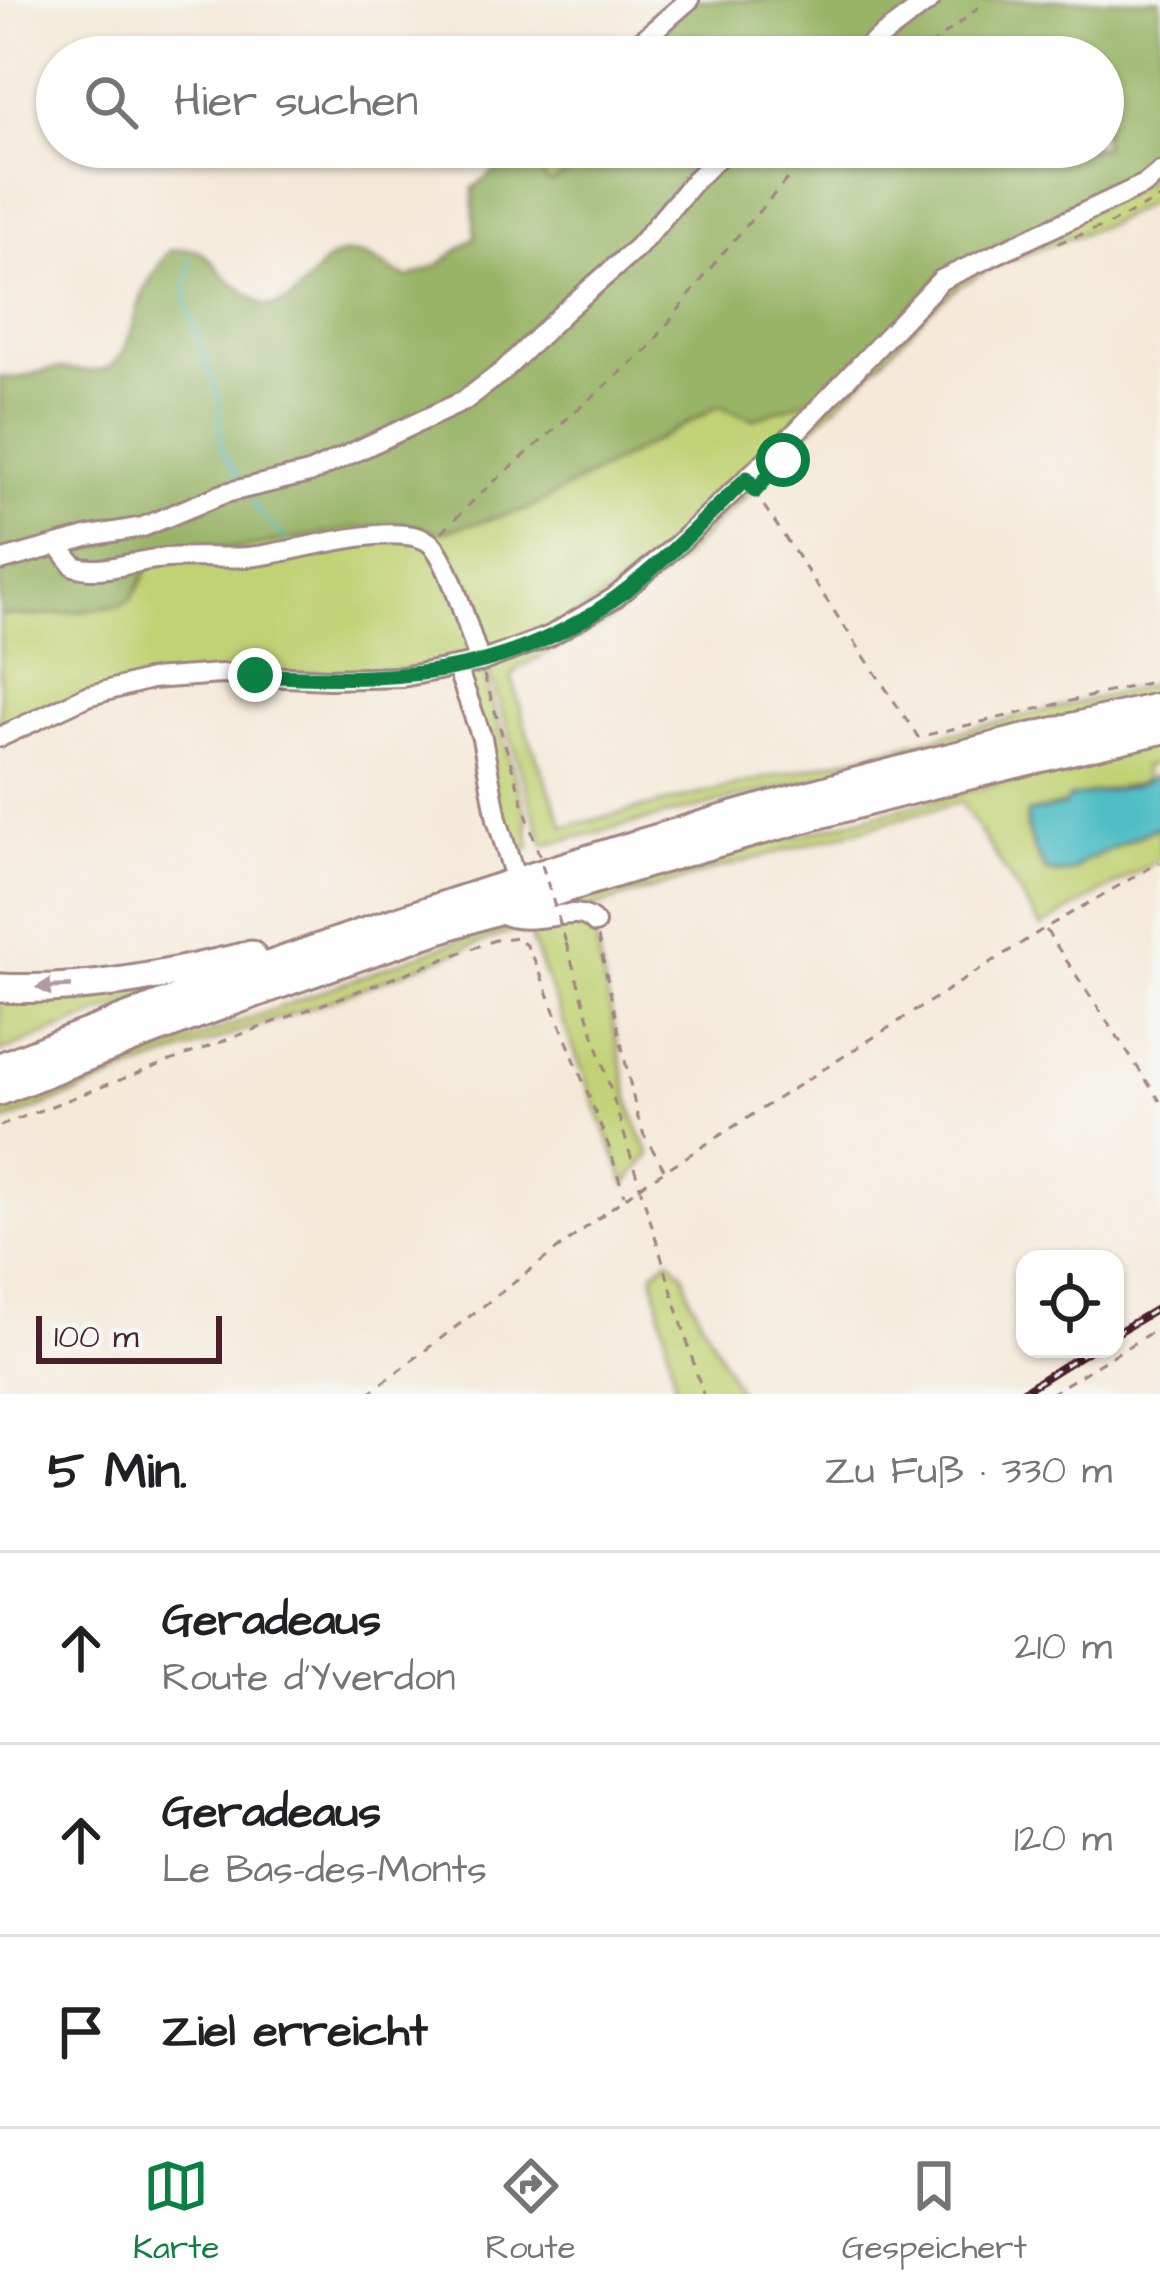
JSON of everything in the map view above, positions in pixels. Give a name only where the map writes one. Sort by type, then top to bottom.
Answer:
[{"type":"highway","points":[[0,1066],[197,991],[516,881],[839,786],[1160,707]]},
{"type":"highway","points":[[0,1091],[263,990],[496,911],[792,822],[1160,730]]},
{"type":"highway","points":[[0,988],[143,980],[392,922]]},
{"type":"street","points":[[647,36],[689,0]]},
{"type":"street","points":[[882,36],[930,0]]},
{"type":"street","points":[[0,562],[90,536],[142,527],[225,493],[309,473],[464,400],[502,372],[638,247],[707,168]]},
{"type":"street","points":[[0,736],[87,697],[151,679],[221,674],[402,677],[480,662],[550,636],[614,598],[668,555],[836,391],[941,280],[1145,184],[1160,172]]},
{"type":"street","points":[[59,546],[74,566],[95,570],[162,558],[270,555],[355,538],[414,535],[432,544],[444,563],[480,662]]},
{"type":"street","points":[[457,668],[482,738],[493,803],[516,881]]},
{"type":"street","points":[[496,911],[524,920],[579,913],[589,915],[595,923]]},
{"type":"path","points":[[942,36],[985,0]]},
{"type":"path","points":[[432,544],[482,492],[649,348],[797,168]]},
{"type":"path","points":[[1059,242],[1112,223],[1160,198]]},
{"type":"path","points":[[747,478],[918,737],[1160,680]]},
{"type":"path","points":[[480,662],[704,1394]]},
{"type":"path","points":[[368,1394],[624,1197],[1045,928],[1160,862]]},
{"type":"path","points":[[595,923],[637,1114],[665,1171]]},
{"type":"path","points":[[1045,928],[1160,1101]]},
{"type":"path","points":[[0,1126],[149,1066],[495,940],[516,937],[536,963],[624,1197]]},
{"type":"path","points":[[1050,1394],[1160,1327]]},
{"type":"green space","points":[[690,0],[1160,0],[1160,169],[939,278],[836,391],[753,419],[719,406],[528,509],[442,532],[400,524],[244,548],[172,548],[150,564],[131,600],[118,606],[40,616],[0,615],[0,377],[54,369],[95,371],[111,365],[125,348],[144,291],[169,251],[201,252],[235,284],[272,306],[294,296],[321,267],[342,254],[364,256],[408,278],[440,264],[475,237],[473,188],[500,168],[536,168],[552,182],[576,168],[1124,168],[1124,36],[666,36],[669,17]]},
{"type":"green space","points":[[536,168],[577,168],[553,182],[547,182]]},
{"type":"green space","points":[[1160,175],[1160,197],[1111,223],[1003,262],[959,286],[759,478],[942,281]]},
{"type":"green space","points":[[836,391],[614,598],[480,662],[526,813],[530,848],[506,851],[456,668],[151,679],[0,737],[0,615],[40,616],[118,606],[137,591],[150,564],[172,548],[400,524],[435,531],[528,509],[720,406]]},
{"type":"green space","points":[[749,493],[608,622],[518,668],[512,678],[527,732],[564,827],[1160,683],[1160,695],[544,845],[485,667],[532,649]]},
{"type":"green space","points":[[1160,744],[1160,763],[1143,767],[1147,779],[1069,797],[1064,804],[1027,813],[1031,844],[1052,874],[1072,872],[1083,862],[1160,827],[1160,859],[1041,927],[961,802],[495,937],[0,1123],[0,1113],[500,925],[828,827]]},
{"type":"green space","points":[[573,918],[593,929],[633,1116],[650,1155],[626,1184],[531,939],[535,931]]},
{"type":"green space","points":[[168,982],[169,987],[0,1052],[0,995]]},
{"type":"green space","points":[[669,1259],[683,1273],[691,1300],[740,1394],[677,1394],[653,1272]]},
{"type":"water","points":[[1160,774],[1160,825],[1071,871],[1047,871],[1030,836],[1028,813],[1064,806],[1069,798],[1136,786]]},
{"type":"waterway","points":[[190,259],[187,304],[219,400],[222,450],[239,477]]},
{"type":"waterway","points":[[253,501],[256,510],[288,541]]},
{"type":"railway","points":[[1124,1329],[1160,1307]]},
{"type":"railway","points":[[1019,1394],[1077,1358]]},
{"type":"route","points":[[255,675],[402,677],[480,662],[527,646],[614,598],[747,478],[755,491],[783,460]]}]
